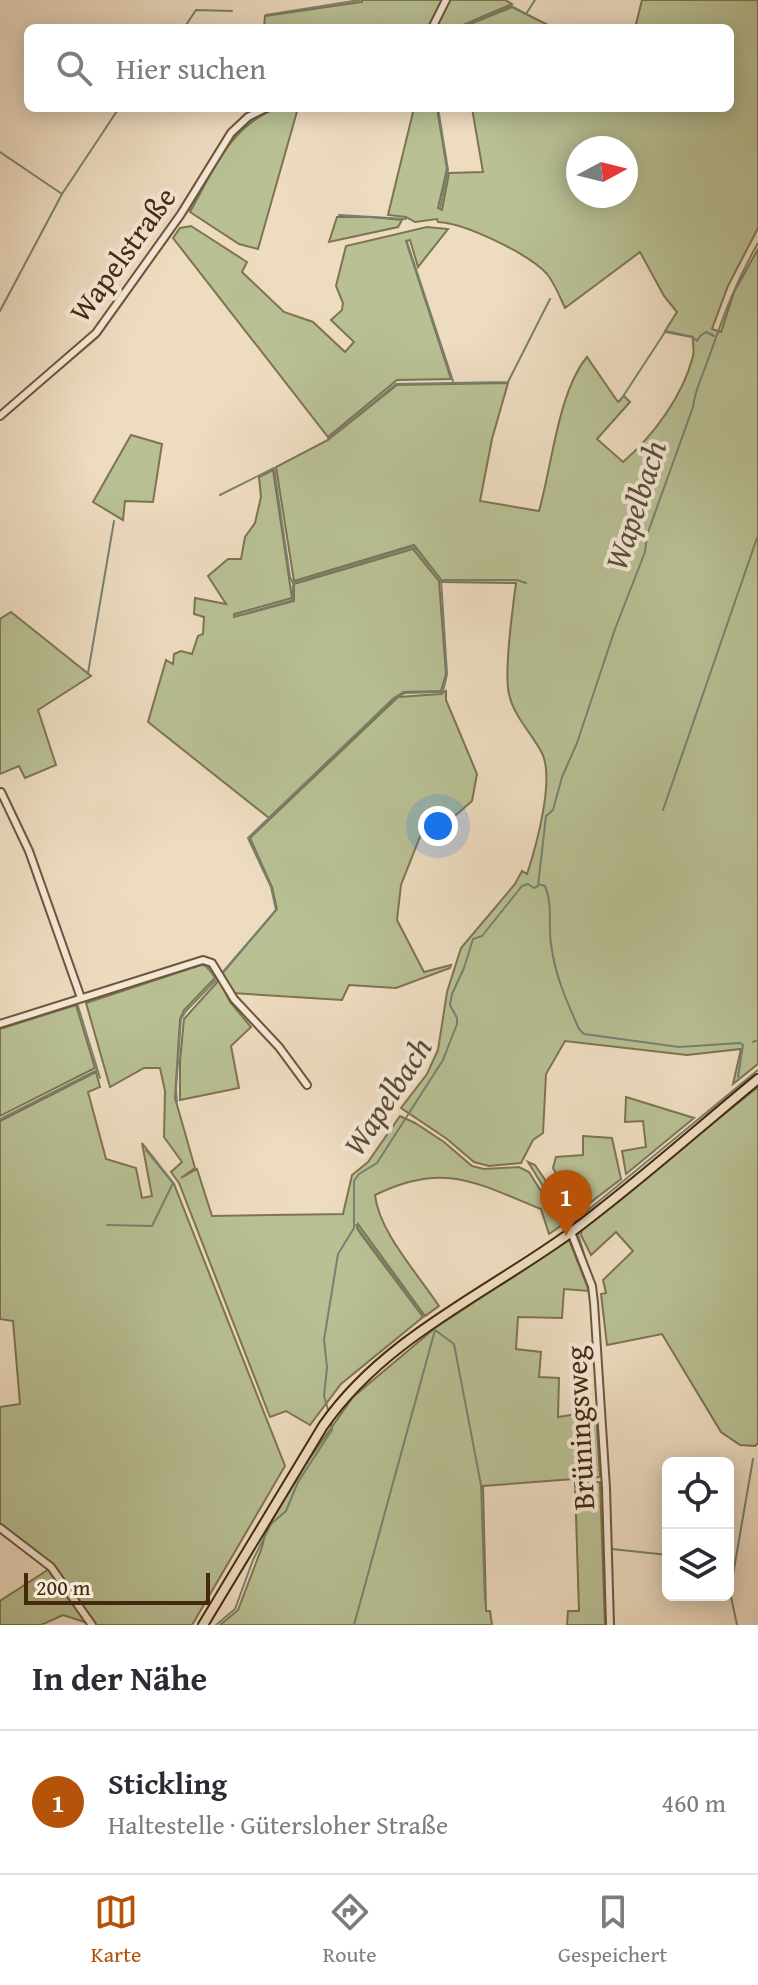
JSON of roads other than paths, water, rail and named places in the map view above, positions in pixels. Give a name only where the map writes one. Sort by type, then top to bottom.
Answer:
[{"type":"main road","points":[[203,1625],[323,1426],[338,1403],[360,1381],[440,1317],[571,1232],[758,1079]]},
{"type":"street","points":[[434,24],[446,0]]},
{"type":"street","name":"Wapelstraße","points":[[0,416],[96,333],[181,214],[231,133],[258,112]]},
{"type":"street","points":[[1,792],[21,830],[81,998]]},
{"type":"street","points":[[0,1024],[207,960],[212,963],[234,999],[279,1047],[307,1085]]},
{"type":"street","name":"Brüningsweg","points":[[571,1232],[592,1286],[594,1303],[606,1488],[610,1625]]},
{"type":"street","points":[[0,1528],[51,1567],[92,1625]]},
{"type":"waterway","points":[[266,15],[360,0]]},
{"type":"waterway","points":[[468,24],[511,6],[526,14],[535,0]]},
{"type":"waterway","points":[[187,24],[196,10],[232,11]]},
{"type":"waterway","points":[[0,311],[62,194],[116,112]]},
{"type":"waterway","points":[[230,140],[252,119],[266,112]]},
{"type":"waterway","points":[[439,112],[448,170],[440,209]]},
{"type":"waterway","points":[[0,152],[62,194]]},
{"type":"waterway","points":[[189,210],[217,162]]},
{"type":"waterway","points":[[339,215],[406,219]]},
{"type":"waterway","points":[[0,420],[98,337],[173,232]]},
{"type":"waterway","points":[[407,242],[453,381]]},
{"type":"waterway","name":"Wapelbach","points":[[329,1413],[324,1396],[327,1367],[324,1340],[338,1254],[354,1228],[354,1181],[359,1174],[377,1163],[443,1060],[457,1024],[450,1005],[452,994],[473,939],[482,936],[522,886],[538,886],[546,816],[553,810],[562,777],[645,552],[647,535],[719,329],[758,243]]},
{"type":"waterway","points":[[328,439],[396,384],[508,382],[550,299]]},
{"type":"waterway","points":[[620,401],[665,332],[692,337],[697,341],[706,332],[714,336]]},
{"type":"waterway","points":[[220,495],[274,468],[293,583],[412,547],[416,549],[441,580],[447,674],[443,692],[405,693],[394,698],[248,838],[271,887],[276,910],[222,973]]},
{"type":"waterway","points":[[88,673],[114,521]]},
{"type":"waterway","points":[[663,810],[758,535]]},
{"type":"waterway","points":[[442,580],[517,580],[526,583]]},
{"type":"waterway","points":[[235,616],[293,600],[293,585]]},
{"type":"waterway","points":[[538,884],[545,886],[547,893],[551,944],[558,977],[579,1029],[584,1034],[679,1047],[740,1043],[743,1045],[738,1077]]},
{"type":"waterway","points":[[86,1001],[204,964],[217,979]]},
{"type":"waterway","points":[[177,1102],[181,1019],[218,978]]},
{"type":"waterway","points":[[77,1003],[100,1078]]},
{"type":"waterway","points":[[753,1042],[758,1040]]},
{"type":"waterway","points":[[0,1119],[97,1070]]},
{"type":"waterway","points":[[570,1225],[758,1070]]},
{"type":"waterway","points":[[758,1118],[758,1196]]},
{"type":"waterway","points":[[107,1225],[152,1226],[173,1183],[146,1150]]},
{"type":"waterway","points":[[356,1225],[422,1314]]},
{"type":"waterway","points":[[585,1257],[578,1234],[587,1225]]},
{"type":"waterway","points":[[354,1625],[435,1330],[454,1344],[481,1485],[485,1601]]},
{"type":"waterway","name":"Wapelbach","points":[[216,1625],[235,1609],[253,1560],[271,1524],[286,1511],[298,1482],[332,1430],[331,1420]]},
{"type":"waterway","points":[[737,1625],[730,1592],[753,1459]]},
{"type":"waterway","points":[[612,1549],[662,1554]]},
{"type":"place","name":"Stickling","points":[[566,1236]]}]
